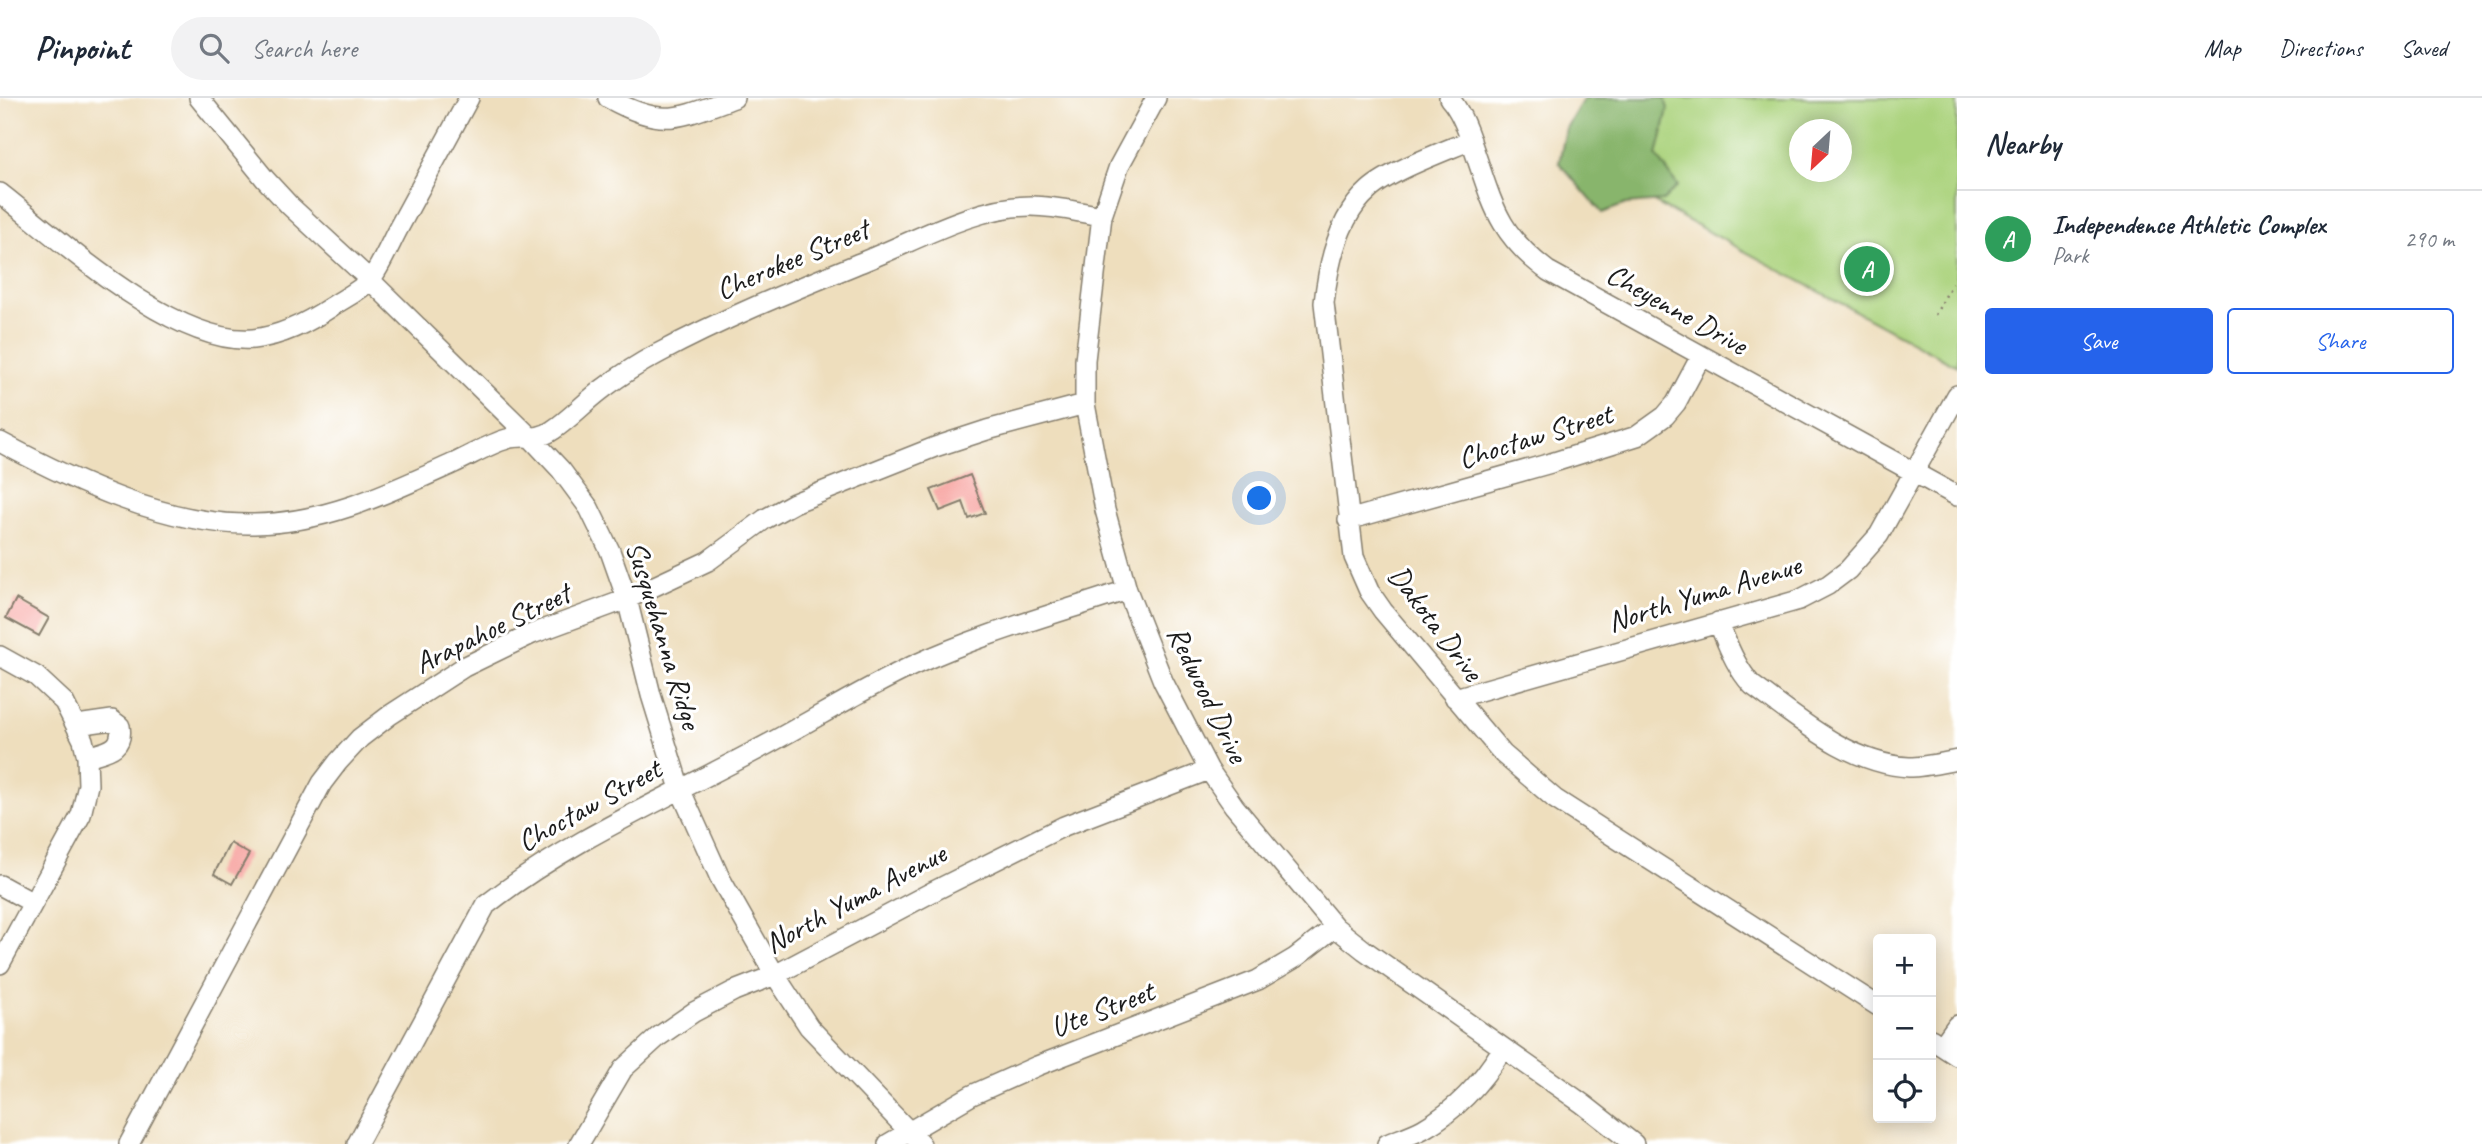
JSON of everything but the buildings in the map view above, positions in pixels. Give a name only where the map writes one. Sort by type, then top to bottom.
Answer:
[{"type":"street","name":"Susquehanna Ridge","points":[[199,98],[290,206],[370,280],[532,439],[561,470],[589,508],[610,551],[627,598],[651,695],[680,789],[720,878],[775,975],[809,1027],[915,1138]]},
{"type":"street","points":[[0,193],[119,286],[160,313],[226,337],[250,339],[288,332],[370,280],[469,98]]},
{"type":"street","points":[[608,98],[641,114],[663,118],[681,117],[734,98]]},
{"type":"street","name":"Redwood Drive","points":[[1156,98],[1119,166],[1102,216],[1085,360],[1085,404],[1105,510],[1127,590],[1163,681],[1209,770],[1234,806],[1335,927],[1583,1104],[1634,1144]]},
{"type":"street","name":"Cheyenne Drive","points":[[1449,98],[1455,104],[1471,140],[1497,215],[1526,255],[1548,271],[1957,496]]},
{"type":"street","name":"Dakota Drive","points":[[1471,140],[1397,173],[1369,190],[1348,218],[1333,250],[1327,275],[1324,303],[1348,520],[1354,557],[1369,591],[1503,754],[1555,799],[1873,1003]]},
{"type":"street","name":"Cherokee Street","points":[[532,439],[553,430],[626,372],[656,354],[736,314],[966,219],[1007,208],[1028,206],[1046,206],[1102,216]]},
{"type":"street","name":"Choctaw Street","points":[[1348,520],[1637,436],[1658,422],[1676,403],[1701,356]]},
{"type":"street","name":"North Yuma Avenue","points":[[1455,698],[1799,600],[1828,585],[1848,570],[1879,536],[1957,395]]},
{"type":"street","name":"Arapahoe Street","points":[[129,1144],[322,783],[360,738],[464,667],[532,634],[627,598],[708,561],[765,519],[794,503],[935,447],[1085,404]]},
{"type":"street","points":[[0,442],[96,488],[156,509],[218,522],[254,524],[302,520],[348,509],[507,439],[532,439]]},
{"type":"street","name":"Choctaw Street","points":[[357,1144],[486,905],[520,878],[680,789],[755,752],[839,702],[914,665],[980,639],[1127,590]]},
{"type":"street","points":[[1718,622],[1734,661],[1752,685],[1846,748],[1885,764],[1911,767],[1957,760]]},
{"type":"street","points":[[0,656],[36,676],[64,702],[82,740],[88,785],[81,815],[0,964]]},
{"type":"street","name":"North Yuma Avenue","points":[[579,1144],[623,1069],[658,1037],[694,1012],[734,991],[775,975],[960,877],[1064,826],[1209,770]]},
{"type":"street","points":[[0,885],[33,903]]},
{"type":"street","name":"Ute Street","points":[[888,1144],[915,1138],[972,1095],[1037,1066],[1258,980],[1295,958],[1335,927]]},
{"type":"street","points":[[1943,1047],[1957,1025]]},
{"type":"street","points":[[1387,1144],[1423,1129],[1469,1095],[1503,1048]]},
{"type":"path","points":[[1935,315],[1957,275]]},
{"type":"green space","points":[[1584,98],[1665,98],[1668,109],[1657,156],[1678,186],[1663,201],[1626,204],[1602,213],[1559,163],[1566,128]]},
{"type":"green space","points":[[1604,98],[1957,98],[1957,366],[1574,159]]},
{"type":"place","name":"Independence Athletic Complex","points":[[1867,269]]}]
